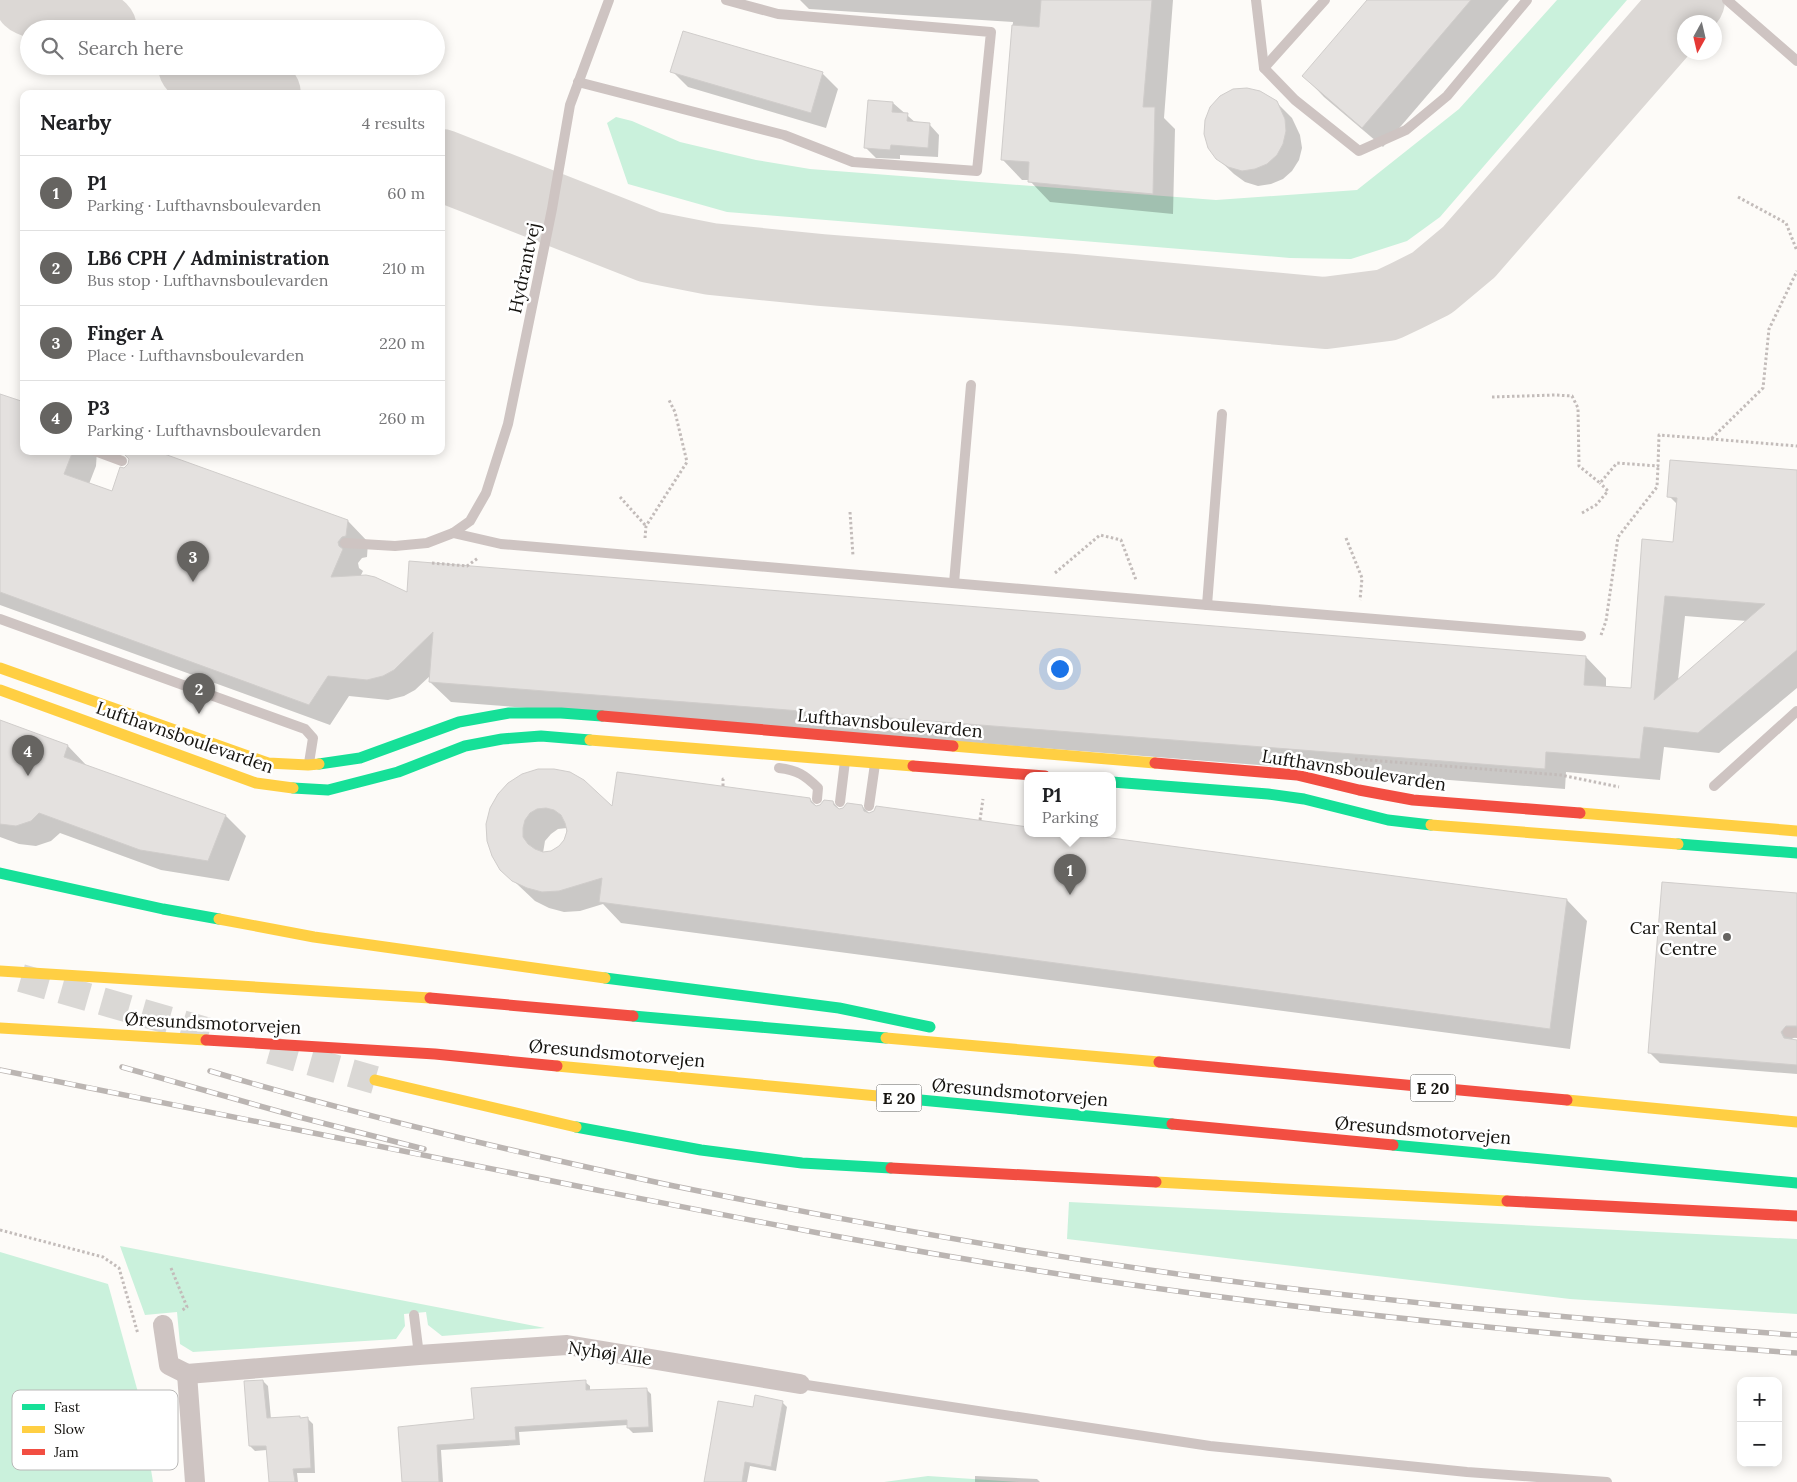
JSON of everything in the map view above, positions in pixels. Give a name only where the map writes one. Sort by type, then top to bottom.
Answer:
[{"type":"main road","name":"Lufthavnsboulevarden","points":[[0,668],[268,763],[305,777],[328,790],[398,772],[465,746],[502,739],[541,736],[706,749],[861,751],[1297,775],[1359,790],[1413,800],[1797,831]]},
{"type":"main road","name":"Lufthavnsboulevarden","points":[[0,690],[256,783],[305,777],[459,722],[509,713],[561,713],[1024,773]]},
{"type":"main road","name":"Lufthavnsboulevarden","points":[[1116,782],[1268,794],[1304,799],[1388,820],[1422,824],[1797,853]]},
{"type":"main road","points":[[0,873],[163,908],[314,937],[540,970],[839,1008],[944,1029]]},
{"type":"main road","name":"E 20","points":[[0,971],[425,998],[1068,1054],[1797,1122]]},
{"type":"main road","name":"Øresundsmotorvejen","points":[[0,1028],[435,1054],[1797,1183]]},
{"type":"main road","points":[[963,1033],[1068,1054]]},
{"type":"main road","points":[[375,1080],[556,1123],[701,1150],[802,1163],[1797,1216]]},
{"type":"street","points":[[163,1325],[169,1365],[187,1374],[196,1482]]},
{"type":"street","name":"Nyhøj Alle","points":[[187,1374],[567,1345],[800,1384]]},
{"type":"lane","name":"Hydrantvej","points":[[345,543],[395,546],[427,543],[453,533],[470,521],[486,493],[508,424],[552,209],[570,105],[608,0]]},
{"type":"lane","points":[[578,82],[784,135],[853,162],[977,171],[991,32],[778,14],[726,0]]},
{"type":"lane","points":[[1256,0],[1264,68],[1295,100],[1359,151],[1406,130],[1447,96],[1527,0]]},
{"type":"lane","points":[[1264,68],[1325,0]]},
{"type":"lane","points":[[1727,0],[1797,61]]},
{"type":"lane","points":[[954,583],[970,385]]},
{"type":"lane","points":[[1207,605],[1222,414]]},
{"type":"lane","points":[[106,455],[122,461]]},
{"type":"lane","points":[[453,533],[501,544],[1581,636]]},
{"type":"lane","points":[[0,619],[305,729],[314,738],[305,777]]},
{"type":"lane","points":[[1714,786],[1797,711]]},
{"type":"lane","points":[[706,749],[741,763]]},
{"type":"lane","points":[[840,802],[861,751]]},
{"type":"lane","points":[[861,751],[869,806]]},
{"type":"lane","points":[[765,767],[789,769],[805,775],[818,788],[817,799]]},
{"type":"lane","points":[[414,1315],[419,1355]]},
{"type":"lane","points":[[800,1384],[1210,1446],[1467,1472],[1607,1482]]},
{"type":"path","points":[[1738,197],[1786,223],[1797,251]]},
{"type":"path","points":[[1710,438],[1763,388],[1769,329],[1797,271]]},
{"type":"path","points":[[1492,397],[1572,396],[1578,408],[1579,466],[1608,491],[1596,505],[1582,513]]},
{"type":"path","points":[[642,556],[646,526],[687,462],[675,412],[669,400]]},
{"type":"path","points":[[1600,483],[1617,462],[1658,466],[1660,435],[1797,446]]},
{"type":"path","points":[[620,497],[646,526]]},
{"type":"path","points":[[850,512],[854,575]]},
{"type":"path","points":[[1040,591],[1041,584],[1100,535],[1121,540],[1135,576],[1140,599]]},
{"type":"path","points":[[1346,538],[1362,578],[1358,617]]},
{"type":"path","points":[[0,1230],[103,1257]]},
{"type":"path","points":[[163,1325],[187,1307],[171,1268]]},
{"type":"green space","points":[[1557,0],[1627,0],[1440,217],[1407,241],[1351,259],[1290,258],[727,212],[628,184],[607,123],[616,117],[632,121],[680,142],[756,160],[810,169],[1216,200],[1357,190],[1459,109]]},
{"type":"green space","points":[[1069,1202],[1797,1239],[1797,1314],[1570,1299],[1067,1239]]},
{"type":"green space","points":[[120,1246],[545,1328],[442,1336],[428,1325],[426,1312],[404,1314],[405,1326],[396,1339],[193,1352],[180,1344],[177,1312],[145,1315]]},
{"type":"green space","points":[[0,1252],[108,1284],[137,1390],[12,1390],[12,1470],[151,1470],[153,1482],[0,1482]]},
{"type":"green space","points":[[928,1476],[1019,1482],[884,1482]]},
{"type":"building","points":[[1041,0],[1152,0],[1143,107],[1155,107],[1153,194],[1028,182],[1029,162],[1001,160],[1012,25],[1039,27]]},
{"type":"building","points":[[1367,0],[1471,0],[1362,128],[1302,76]]},
{"type":"building","points":[[683,31],[823,72],[811,113],[670,72]]},
{"type":"building","points":[[1247,88],[1260,91],[1277,101],[1285,119],[1286,131],[1283,144],[1277,155],[1267,164],[1255,169],[1242,171],[1228,167],[1216,159],[1208,148],[1204,134],[1205,120],[1210,107],[1220,96],[1233,89]]},
{"type":"building","points":[[868,100],[893,102],[892,112],[908,113],[907,121],[930,123],[928,148],[891,145],[890,150],[864,148]]},
{"type":"building","points":[[0,394],[20,401],[20,455],[71,455],[64,474],[112,491],[120,467],[124,468],[128,464],[129,459],[125,455],[167,455],[348,520],[346,536],[342,537],[338,542],[339,546],[343,549],[331,577],[366,575],[375,577],[407,592],[409,561],[1586,656],[1584,685],[1631,688],[1642,539],[1673,542],[1677,498],[1667,497],[1670,460],[1797,470],[1797,650],[1698,733],[1644,727],[1640,759],[1546,752],[1545,769],[429,682],[433,632],[394,670],[383,676],[367,680],[328,676],[309,705],[0,592]],"holes":[[[1665,596],[1765,604],[1654,700]]]},
{"type":"building","points":[[0,720],[68,745],[64,757],[226,815],[208,861],[140,850],[39,813],[31,821],[16,826],[0,824]]},
{"type":"building","points":[[538,769],[570,772],[584,780],[612,806],[617,772],[810,798],[811,802],[816,806],[820,805],[824,800],[833,801],[834,805],[839,809],[843,808],[847,803],[862,805],[864,811],[869,813],[874,811],[876,806],[1024,826],[1024,837],[1103,837],[1567,899],[1550,1029],[599,902],[602,878],[559,891],[542,892],[512,881],[500,870],[492,856],[487,841],[486,824],[490,808],[498,794],[508,783],[522,774]],"holes":[[[546,808],[554,810],[561,815],[567,831],[564,840],[559,846],[551,851],[543,852],[528,844],[523,837],[523,828],[525,820],[530,813],[537,809]]]},
{"type":"building","name":"Car Rental Centre","points":[[1662,882],[1797,893],[1797,1026],[1786,1026],[1781,1032],[1784,1038],[1797,1040],[1797,1065],[1648,1053]]},
{"type":"building","points":[[263,1380],[267,1418],[308,1417],[311,1468],[293,1469],[295,1482],[269,1482],[266,1446],[249,1446],[244,1381]]},
{"type":"building","points":[[586,1380],[586,1390],[647,1388],[649,1427],[627,1428],[627,1420],[515,1427],[516,1440],[437,1445],[439,1482],[402,1482],[398,1427],[474,1419],[471,1388]]},
{"type":"building","points":[[755,1395],[783,1401],[771,1467],[745,1462],[742,1482],[704,1482],[718,1401],[753,1407]]},
{"type":"taxiway","points":[[30,0],[79,20]]},
{"type":"taxiway","points":[[445,167],[650,247],[711,259],[1325,313],[1387,305],[1432,283],[1469,252],[1689,0]]},
{"type":"taxiway","points":[[217,75],[255,90]]},
{"type":"tunnel","points":[[21,978],[220,1035]]},
{"type":"tunnel","points":[[270,1050],[375,1080]]},
{"type":"railway","points":[[122,1067],[299,1117],[424,1149]]},
{"type":"railway","points":[[0,1070],[757,1221],[922,1252],[1033,1270],[1223,1297],[1414,1320],[1605,1338],[1797,1353]]},
{"type":"railway","points":[[210,1071],[325,1104],[557,1161],[868,1224],[997,1246],[1127,1267],[1343,1295],[1646,1324],[1797,1335]]},
{"type":"traffic: fast","points":[[319,764],[360,758],[459,722],[509,713],[561,713],[602,716]]},
{"type":"traffic: fast","points":[[293,788],[328,790],[398,772],[465,746],[502,739],[541,736],[590,740]]},
{"type":"traffic: fast","points":[[1116,782],[1268,794],[1304,799],[1388,820],[1431,825]]},
{"type":"traffic: fast","points":[[1678,844],[1797,853]]},
{"type":"traffic: fast","points":[[0,873],[163,909],[219,919]]},
{"type":"traffic: fast","points":[[605,978],[839,1008],[930,1027]]},
{"type":"traffic: fast","points":[[633,1016],[886,1038]]},
{"type":"traffic: fast","points":[[910,1099],[1172,1124]]},
{"type":"traffic: fast","points":[[576,1127],[701,1150],[802,1163],[891,1168]]},
{"type":"traffic: fast","points":[[1393,1145],[1797,1183]]},
{"type":"traffic: slow","points":[[0,668],[268,763],[319,764]]},
{"type":"traffic: slow","points":[[0,690],[256,783],[293,788]]},
{"type":"traffic: slow","points":[[590,740],[913,766]]},
{"type":"traffic: slow","points":[[953,746],[1155,763]]},
{"type":"traffic: slow","points":[[1580,813],[1797,831]]},
{"type":"traffic: slow","points":[[1431,825],[1678,844]]},
{"type":"traffic: slow","points":[[219,919],[314,937],[605,978]]},
{"type":"traffic: slow","points":[[0,971],[430,998]]},
{"type":"traffic: slow","points":[[0,1028],[206,1040]]},
{"type":"traffic: slow","points":[[886,1038],[1159,1062]]},
{"type":"traffic: slow","points":[[557,1066],[910,1099]]},
{"type":"traffic: slow","points":[[375,1080],[576,1127]]},
{"type":"traffic: slow","points":[[1567,1100],[1797,1122]]},
{"type":"traffic: slow","points":[[1156,1182],[1507,1201]]},
{"type":"traffic: jam","points":[[602,716],[953,746]]},
{"type":"traffic: jam","points":[[1155,763],[1297,775],[1359,790],[1413,800],[1580,813]]},
{"type":"traffic: jam","points":[[913,766],[1024,774]]},
{"type":"traffic: jam","points":[[430,998],[633,1016]]},
{"type":"traffic: jam","points":[[206,1040],[435,1054],[557,1066]]},
{"type":"traffic: jam","points":[[1159,1062],[1567,1100]]},
{"type":"traffic: jam","points":[[1172,1124],[1393,1145]]},
{"type":"traffic: jam","points":[[891,1168],[1156,1182]]},
{"type":"traffic: jam","points":[[1507,1201],[1797,1216]]},
{"type":"place","name":"Finger A","points":[[193,582]]},
{"type":"place","name":"LB6 CPH / Administration","points":[[199,714]]},
{"type":"place","name":"P3","points":[[28,776]]},
{"type":"place","name":"P1","points":[[1070,895]]},
{"type":"place","name":"Car Rental Centre","points":[[1727,937]]}]
